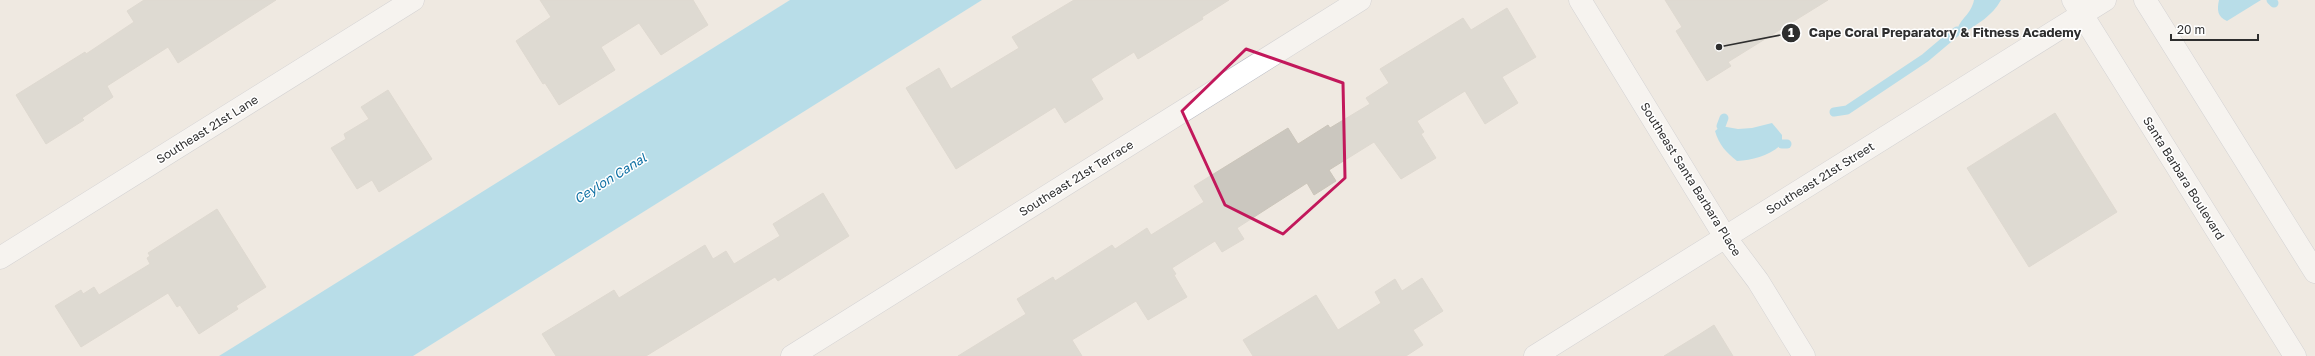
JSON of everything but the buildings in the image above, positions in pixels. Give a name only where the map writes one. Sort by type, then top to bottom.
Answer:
[{"type":"street","name":"Southeast 21st Lane","points":[[0,258],[414,0]]},
{"type":"street","name":"Southeast 21st Terrace","points":[[792,356],[1360,0]]},
{"type":"street","name":"Southeast Santa Barbara Place","points":[[1580,0],[1725,237],[1758,281],[1804,356]]},
{"type":"street","name":"Southeast 21st Street","points":[[1535,356],[1725,237],[2078,7],[2105,0]]},
{"type":"street","points":[[2145,0],[2315,272]]},
{"type":"street","name":"Santa Barbara Boulevard","points":[[2078,7],[2295,356]]},
{"type":"highlighted area","points":[[1246,49],[1343,83],[1345,178],[1283,234],[1225,205],[1182,111]]},
{"type":"water","name":"Ceylon Canal","points":[[790,0],[982,0],[413,356],[219,356]]},
{"type":"water","points":[[1974,0],[2001,0],[1993,11],[1979,23],[1963,33],[1957,31],[1960,23],[1973,5]]},
{"type":"water","points":[[2219,0],[2261,0],[2227,21],[2221,17],[2218,12]]},
{"type":"water","points":[[1772,123],[1782,135],[1782,144],[1772,152],[1755,158],[1737,161],[1726,151],[1715,131],[1721,126],[1738,129],[1752,128]]},
{"type":"waterway","points":[[2271,0],[2274,3]]},
{"type":"waterway","points":[[1834,112],[1847,110],[1925,58],[1957,31]]},
{"type":"waterway","points":[[1721,126],[1724,118]]},
{"type":"waterway","points":[[1782,144],[1787,144]]},
{"type":"place","name":"Cape Coral Preparatory & Fitness Academy","points":[[1719,47]]}]
